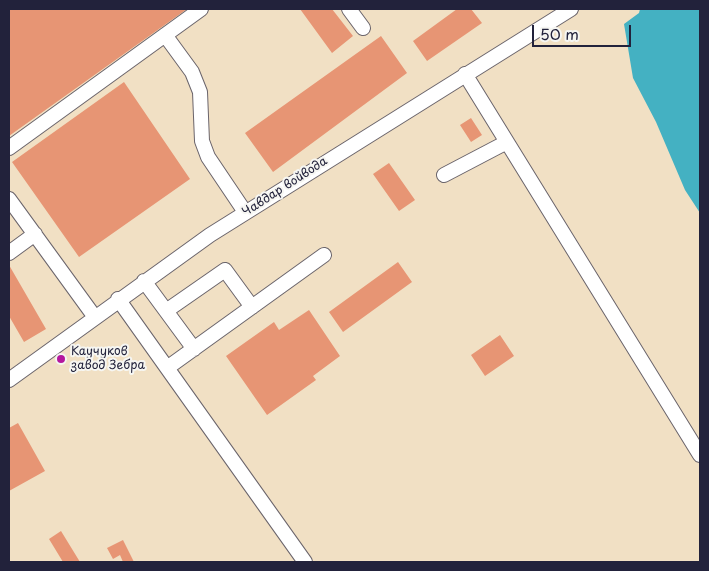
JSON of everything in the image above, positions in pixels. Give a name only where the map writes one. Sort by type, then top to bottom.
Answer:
[{"type":"street","points":[[9,148],[202,9]]},
{"type":"street","points":[[349,9],[363,28]]},
{"type":"street","name":"Чавдар войвода","points":[[9,380],[94,316],[245,212],[571,9]]},
{"type":"street","points":[[165,35],[192,72],[200,92],[202,141],[208,158],[245,212]]},
{"type":"street","points":[[465,74],[700,455]]},
{"type":"street","points":[[444,175],[507,142]]},
{"type":"street","points":[[9,199],[94,316]]},
{"type":"street","points":[[9,253],[35,234]]},
{"type":"street","points":[[167,368],[324,255]]},
{"type":"street","points":[[166,311],[224,270],[252,307]]},
{"type":"street","points":[[144,281],[194,349]]},
{"type":"street","points":[[118,299],[305,562]]},
{"type":"water","points":[[640,9],[700,9],[700,213],[685,190],[656,122],[633,78],[624,24],[639,13]]},
{"type":"building","points":[[9,9],[187,9],[9,136]]},
{"type":"building","points":[[300,9],[332,9],[353,36],[332,53]]},
{"type":"building","points":[[457,9],[471,9],[482,23],[427,61],[413,41]]},
{"type":"building","points":[[381,36],[407,73],[273,172],[245,133]]},
{"type":"building","points":[[124,82],[190,179],[79,257],[12,162]]},
{"type":"building","points":[[471,118],[482,135],[471,142],[460,125]]},
{"type":"building","points":[[389,163],[415,200],[399,211],[373,174]]},
{"type":"building","points":[[398,262],[412,282],[343,332],[329,312]]},
{"type":"building","points":[[9,265],[46,329],[24,342],[9,316]]},
{"type":"building","points":[[309,310],[340,356],[313,376],[316,380],[267,415],[226,356],[274,322],[279,330]]},
{"type":"building","points":[[500,335],[514,356],[485,376],[471,355]]},
{"type":"building","points":[[18,423],[45,471],[9,491],[9,428]]},
{"type":"building","points":[[61,531],[80,562],[63,562],[49,539]]},
{"type":"building","points":[[123,540],[134,562],[123,562],[120,555],[113,559],[107,548]]},
{"type":"place","name":"Каучуков завод Зебра","points":[[61,359]]}]
